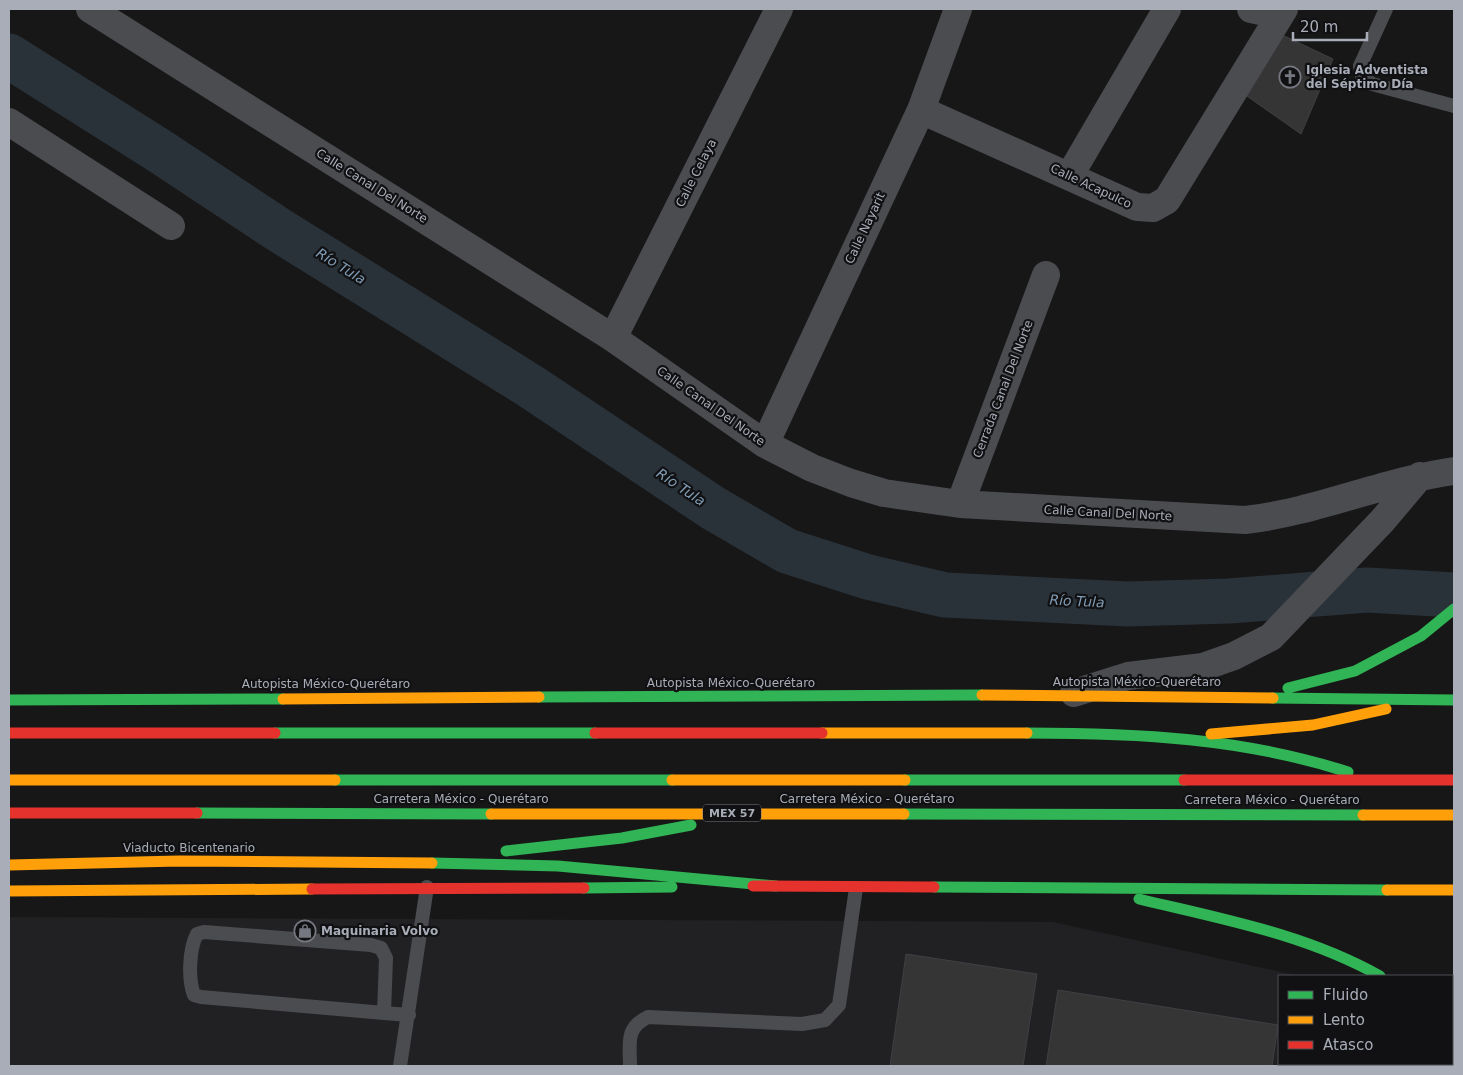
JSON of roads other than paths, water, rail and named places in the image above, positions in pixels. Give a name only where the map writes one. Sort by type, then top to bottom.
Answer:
[{"type":"main road","points":[[1255,696],[1355,671],[1421,636],[1454,609]]},
{"type":"main road","name":"Autopista México-Querétaro","points":[[13,702],[57,699],[1065,695],[1454,700]]},
{"type":"main road","points":[[1172,736],[1237,733],[1313,725],[1428,699]]},
{"type":"main road","points":[[9,733],[1110,733],[1172,736],[1251,746],[1297,756],[1372,780]]},
{"type":"main road","name":"Carretera México - Querétaro","points":[[9,780],[1454,780]]},
{"type":"main road","points":[[370,861],[584,843],[682,827],[742,812]]},
{"type":"main road","name":"Carretera México - Querétaro","points":[[9,813],[742,812],[1454,815]]},
{"type":"main road","name":"Viaducto Bicentenario","points":[[9,864],[179,861],[370,861]]},
{"type":"main road","points":[[370,861],[558,866],[776,886]]},
{"type":"main road","points":[[9,891],[776,886],[856,888],[1454,890]]},
{"type":"main road","points":[[1099,889],[1306,941],[1333,951],[1378,975]]},
{"type":"street","name":"Calle Canal Del Norte","points":[[90,9],[613,338],[765,444],[812,468],[851,484],[884,493],[960,504],[1245,520],[1325,505],[1420,476],[1454,471]]},
{"type":"street","name":"Calle Celaya","points":[[613,338],[779,9]]},
{"type":"street","name":"Calle Nayarit","points":[[765,444],[921,110],[958,9]]},
{"type":"street","points":[[1070,175],[1168,9]]},
{"type":"street","points":[[1251,9],[1282,12]]},
{"type":"street","name":"Calle Acapulco","points":[[921,110],[1070,175],[1137,207],[1153,208],[1167,200],[1282,12]]},
{"type":"street","points":[[9,122],[171,226]]},
{"type":"street","name":"Cerrada Canal Del Norte","points":[[960,504],[1046,275]]},
{"type":"street","points":[[1065,695],[1128,676],[1203,667],[1234,656],[1270,637],[1383,520],[1420,476]]},
{"type":"lane","points":[[1386,9],[1360,66],[1362,76],[1372,84],[1454,106]]},
{"type":"lane","points":[[400,1066],[409,1015],[418,935],[427,887]]},
{"type":"lane","points":[[630,1066],[630,1034],[636,1023],[648,1017],[802,1024],[825,1020],[839,1005],[856,888]]},
{"type":"lane","points":[[384,1013],[386,958],[381,948],[370,945],[204,932],[197,934],[192,942],[191,986],[194,995],[201,998],[384,1013],[409,1015]]},
{"type":"waterway","name":"Río Tula","points":[[9,56],[158,150],[279,230],[530,386],[713,508],[787,551],[868,577],[945,595],[1128,604],[1229,601],[1367,590],[1454,595]]},
{"type":"place","name":"Iglesia Adventista del Séptimo Día","points":[[1290,77]]},
{"type":"place","name":"Maquinaria Volvo","points":[[305,931]]}]
